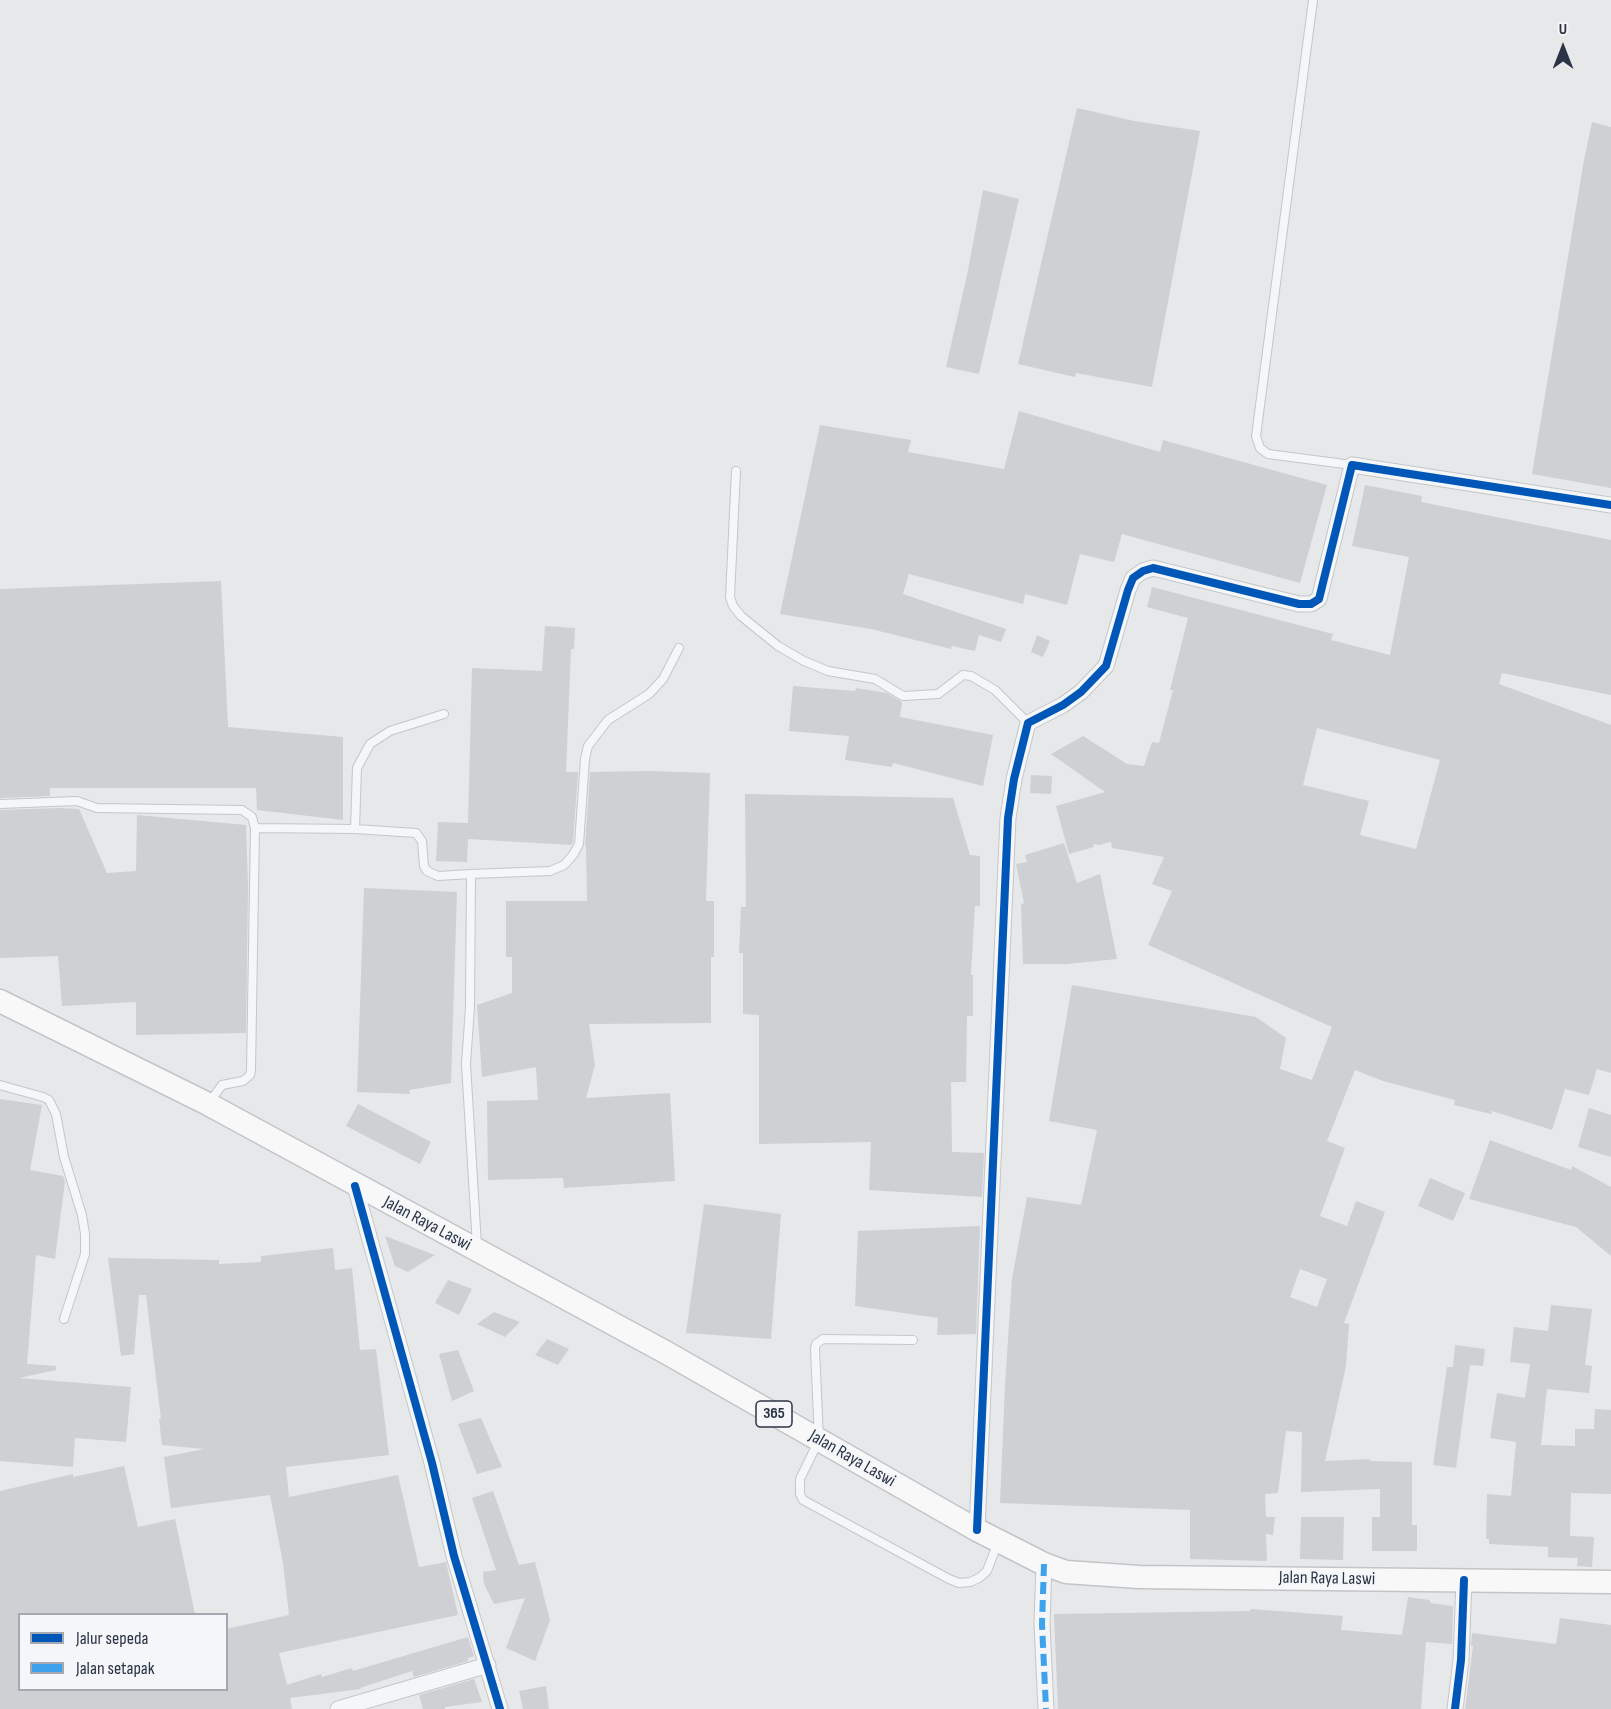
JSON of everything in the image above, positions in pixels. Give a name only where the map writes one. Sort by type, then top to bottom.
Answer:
[{"type":"main road","name":"Jalan Raya Laswi","points":[[0,1001],[208,1104],[355,1186],[667,1353],[998,1542],[1066,1572],[1139,1577],[1611,1582]]},
{"type":"street","points":[[977,1530],[1008,818],[1014,779],[1028,723],[1063,705],[1081,692],[1106,666],[1128,590],[1133,578],[1143,572],[1153,568],[1299,604],[1311,604],[1319,599],[1352,465],[1611,505]]},
{"type":"street","points":[[355,1186],[432,1463],[454,1557],[500,1709]]},
{"type":"street","points":[[1044,1564],[1042,1623],[1046,1709]]},
{"type":"street","points":[[1455,1709],[1461,1660],[1464,1580]]},
{"type":"street","points":[[338,1709],[488,1665]]},
{"type":"lane","points":[[1313,0],[1256,436],[1260,448],[1268,454],[1352,465]]},
{"type":"lane","points":[[736,471],[730,597],[733,606],[741,616],[778,646],[804,661],[828,671],[874,680],[903,696],[938,694],[963,675],[971,676],[995,690],[1028,723]]},
{"type":"lane","points":[[255,828],[356,829],[416,833],[422,841],[424,866],[427,872],[438,876],[550,872],[564,865],[579,844],[588,746],[608,720],[649,694],[663,680],[678,648]]},
{"type":"lane","points":[[356,829],[357,768],[370,744],[390,731],[444,714]]},
{"type":"lane","points":[[0,804],[77,801],[97,808],[243,810],[252,817],[255,828],[251,1070],[243,1081],[222,1085],[208,1104]]},
{"type":"lane","points":[[471,874],[470,1007],[466,1064],[477,1251]]},
{"type":"lane","points":[[0,1085],[44,1097],[49,1100],[56,1114],[64,1157],[82,1215],[85,1234],[85,1254],[64,1319]]},
{"type":"lane","points":[[913,1340],[823,1339],[816,1344],[819,1440],[800,1479],[799,1488],[803,1500],[959,1583],[970,1582],[987,1571],[998,1542]]},
{"type":"building","points":[[1077,108],[1134,121],[1200,131],[1152,387],[1076,373],[1075,377],[1018,364]]},
{"type":"building","points":[[1592,122],[1611,127],[1611,488],[1532,474]]},
{"type":"building","points":[[983,190],[1019,199],[979,374],[946,367]]},
{"type":"building","points":[[1019,411],[1160,452],[1163,440],[1327,485],[1300,583],[1122,534],[1114,562],[1080,554],[1067,605],[1025,594],[1023,604],[909,574],[903,594],[1006,629],[1001,642],[979,635],[975,651],[952,646],[951,649],[871,629],[780,614],[820,425],[911,440],[908,452],[1004,469]]},
{"type":"building","points":[[1365,485],[1422,496],[1421,502],[1611,540],[1611,695],[1502,673],[1499,684],[1611,725],[1611,1073],[1597,1069],[1589,1095],[1565,1089],[1552,1130],[1492,1111],[1491,1114],[1454,1105],[1455,1100],[1383,1081],[1355,1070],[1327,1141],[1345,1148],[1320,1216],[1347,1226],[1356,1201],[1385,1212],[1344,1323],[1349,1324],[1346,1366],[1325,1461],[1370,1459],[1370,1461],[1412,1462],[1412,1525],[1417,1525],[1417,1551],[1372,1551],[1372,1517],[1380,1517],[1380,1489],[1301,1492],[1302,1432],[1286,1431],[1278,1493],[1265,1494],[1266,1517],[1275,1517],[1273,1535],[1266,1534],[1267,1561],[1190,1559],[1190,1510],[1000,1503],[1012,1279],[1027,1197],[1081,1205],[1097,1130],[1049,1121],[1072,985],[1256,1017],[1286,1038],[1280,1069],[1312,1080],[1332,1027],[1148,945],[1172,891],[1152,884],[1164,857],[1112,848],[1111,842],[1093,844],[1094,847],[1069,854],[1056,806],[1105,792],[1051,754],[1083,736],[1127,764],[1144,766],[1152,742],[1159,743],[1188,618],[1147,607],[1152,587],[1333,634],[1331,640],[1390,655],[1409,557],[1352,546]],"holes":[[[1317,728],[1440,760],[1416,849],[1360,835],[1369,801],[1303,785]],[[1300,1269],[1327,1279],[1317,1307],[1290,1297]]]},
{"type":"building","points":[[221,581],[228,727],[343,737],[343,820],[257,810],[256,788],[50,788],[50,796],[0,798],[0,589]]},
{"type":"building","points":[[545,626],[575,628],[574,649],[571,649],[566,772],[578,772],[573,842],[571,845],[468,839],[467,862],[436,861],[438,822],[468,823],[472,668],[542,671]]},
{"type":"building","points":[[1037,635],[1050,641],[1043,657],[1031,652]]},
{"type":"building","points":[[793,686],[855,691],[856,688],[887,693],[902,702],[900,717],[993,735],[983,786],[893,763],[892,767],[845,760],[849,736],[789,731]]},
{"type":"building","points":[[590,772],[710,773],[706,901],[714,901],[711,1023],[589,1024],[595,1065],[586,1098],[670,1093],[675,1181],[564,1188],[563,1178],[488,1180],[487,1101],[538,1100],[536,1067],[482,1077],[477,1005],[512,993],[512,957],[506,957],[506,901],[587,901],[585,846]]},
{"type":"building","points":[[1031,775],[1052,776],[1051,794],[1030,793]]},
{"type":"building","points":[[745,794],[953,798],[970,855],[980,856],[980,906],[975,906],[971,975],[973,975],[973,1016],[967,1016],[966,1082],[951,1082],[952,1152],[984,1153],[982,1197],[869,1190],[871,1142],[759,1144],[759,1015],[743,1014],[743,953],[739,953],[741,907],[746,907]]},
{"type":"building","points":[[79,809],[107,873],[136,871],[137,815],[246,825],[248,886],[246,1033],[136,1035],[136,1002],[62,1006],[58,956],[0,958],[0,810]]},
{"type":"building","points":[[1064,843],[1077,883],[1100,874],[1117,959],[1067,964],[1023,964],[1021,904],[1024,903],[1016,864],[1027,862],[1025,855]]},
{"type":"building","points":[[364,888],[457,892],[451,1083],[409,1090],[410,1094],[357,1092]]},
{"type":"building","points":[[0,1099],[42,1105],[30,1170],[63,1176],[65,1181],[55,1259],[36,1255],[27,1364],[56,1366],[56,1370],[19,1378],[131,1387],[126,1442],[75,1438],[73,1467],[0,1461]]},
{"type":"building","points":[[358,1104],[431,1142],[420,1164],[346,1126]]},
{"type":"building","points":[[1589,1108],[1611,1115],[1611,1157],[1578,1147]]},
{"type":"building","points":[[1490,1140],[1571,1170],[1572,1166],[1611,1187],[1611,1256],[1576,1227],[1469,1199]]},
{"type":"building","points":[[1430,1178],[1465,1193],[1453,1221],[1418,1206]]},
{"type":"building","points":[[704,1204],[781,1214],[771,1339],[686,1333]]},
{"type":"building","points":[[980,1226],[976,1334],[937,1335],[938,1318],[855,1306],[858,1231]]},
{"type":"building","points":[[385,1236],[435,1255],[408,1272],[395,1266]]},
{"type":"building","points":[[333,1248],[335,1270],[352,1268],[360,1350],[376,1349],[389,1455],[286,1467],[289,1497],[398,1475],[419,1567],[446,1562],[458,1615],[279,1653],[287,1685],[321,1674],[322,1677],[352,1668],[353,1671],[468,1637],[474,1656],[468,1658],[468,1661],[414,1677],[412,1671],[361,1689],[290,1698],[292,1709],[0,1709],[0,1491],[73,1474],[73,1477],[124,1466],[138,1527],[175,1519],[195,1613],[18,1613],[18,1691],[228,1691],[228,1629],[289,1615],[283,1563],[270,1495],[171,1508],[164,1457],[204,1449],[162,1445],[146,1295],[139,1295],[134,1354],[121,1356],[108,1258],[219,1260],[219,1264],[261,1262],[261,1256]]},
{"type":"building","points":[[448,1280],[472,1289],[459,1315],[435,1303]]},
{"type":"building","points":[[1551,1305],[1592,1309],[1585,1365],[1592,1366],[1589,1393],[1547,1389],[1541,1445],[1575,1446],[1575,1429],[1594,1429],[1595,1409],[1611,1410],[1611,1494],[1571,1493],[1570,1536],[1594,1537],[1592,1567],[1577,1566],[1578,1558],[1548,1557],[1548,1547],[1489,1544],[1489,1539],[1486,1539],[1487,1494],[1511,1496],[1516,1442],[1490,1438],[1497,1393],[1525,1398],[1530,1364],[1510,1362],[1514,1327],[1548,1331]]},
{"type":"building","points":[[494,1312],[520,1322],[505,1337],[477,1324]]},
{"type":"building","points":[[547,1339],[569,1349],[558,1365],[535,1355]]},
{"type":"building","points":[[1455,1345],[1485,1349],[1483,1366],[1470,1365],[1456,1468],[1433,1465],[1447,1367],[1453,1367]]},
{"type":"building","points":[[458,1350],[474,1391],[452,1401],[439,1354]]},
{"type":"building","points":[[481,1418],[502,1467],[477,1474],[458,1424]]},
{"type":"building","points":[[493,1491],[519,1565],[535,1562],[550,1620],[535,1661],[506,1648],[525,1598],[494,1604],[484,1584],[483,1572],[496,1570],[472,1498]]},
{"type":"building","points":[[1301,1517],[1344,1517],[1343,1560],[1300,1559]]},
{"type":"building","points":[[1408,1597],[1453,1606],[1452,1644],[1426,1642],[1421,1709],[1058,1709],[1054,1614],[1250,1611],[1251,1609],[1343,1616],[1341,1630],[1402,1635]]},
{"type":"building","points":[[1560,1618],[1611,1625],[1611,1709],[1465,1709],[1473,1646],[1471,1646],[1472,1633],[1556,1644]]},
{"type":"building","points":[[474,1679],[482,1702],[445,1707],[445,1709],[423,1709],[419,1695]]},
{"type":"building","points":[[546,1686],[549,1709],[523,1709],[519,1691]]},
{"type":"marked path","points":[[1044,1564],[1042,1624],[1046,1709]]},
{"type":"cycle path","points":[[977,1530],[1008,818],[1014,779],[1028,723],[1063,705],[1081,692],[1106,666],[1128,590],[1133,578],[1143,571],[1153,568],[1299,604],[1311,604],[1319,599],[1352,465],[1611,505]]},
{"type":"cycle path","points":[[355,1186],[432,1463],[454,1556],[500,1709]]},
{"type":"cycle path","points":[[1455,1709],[1461,1660],[1464,1580]]}]
